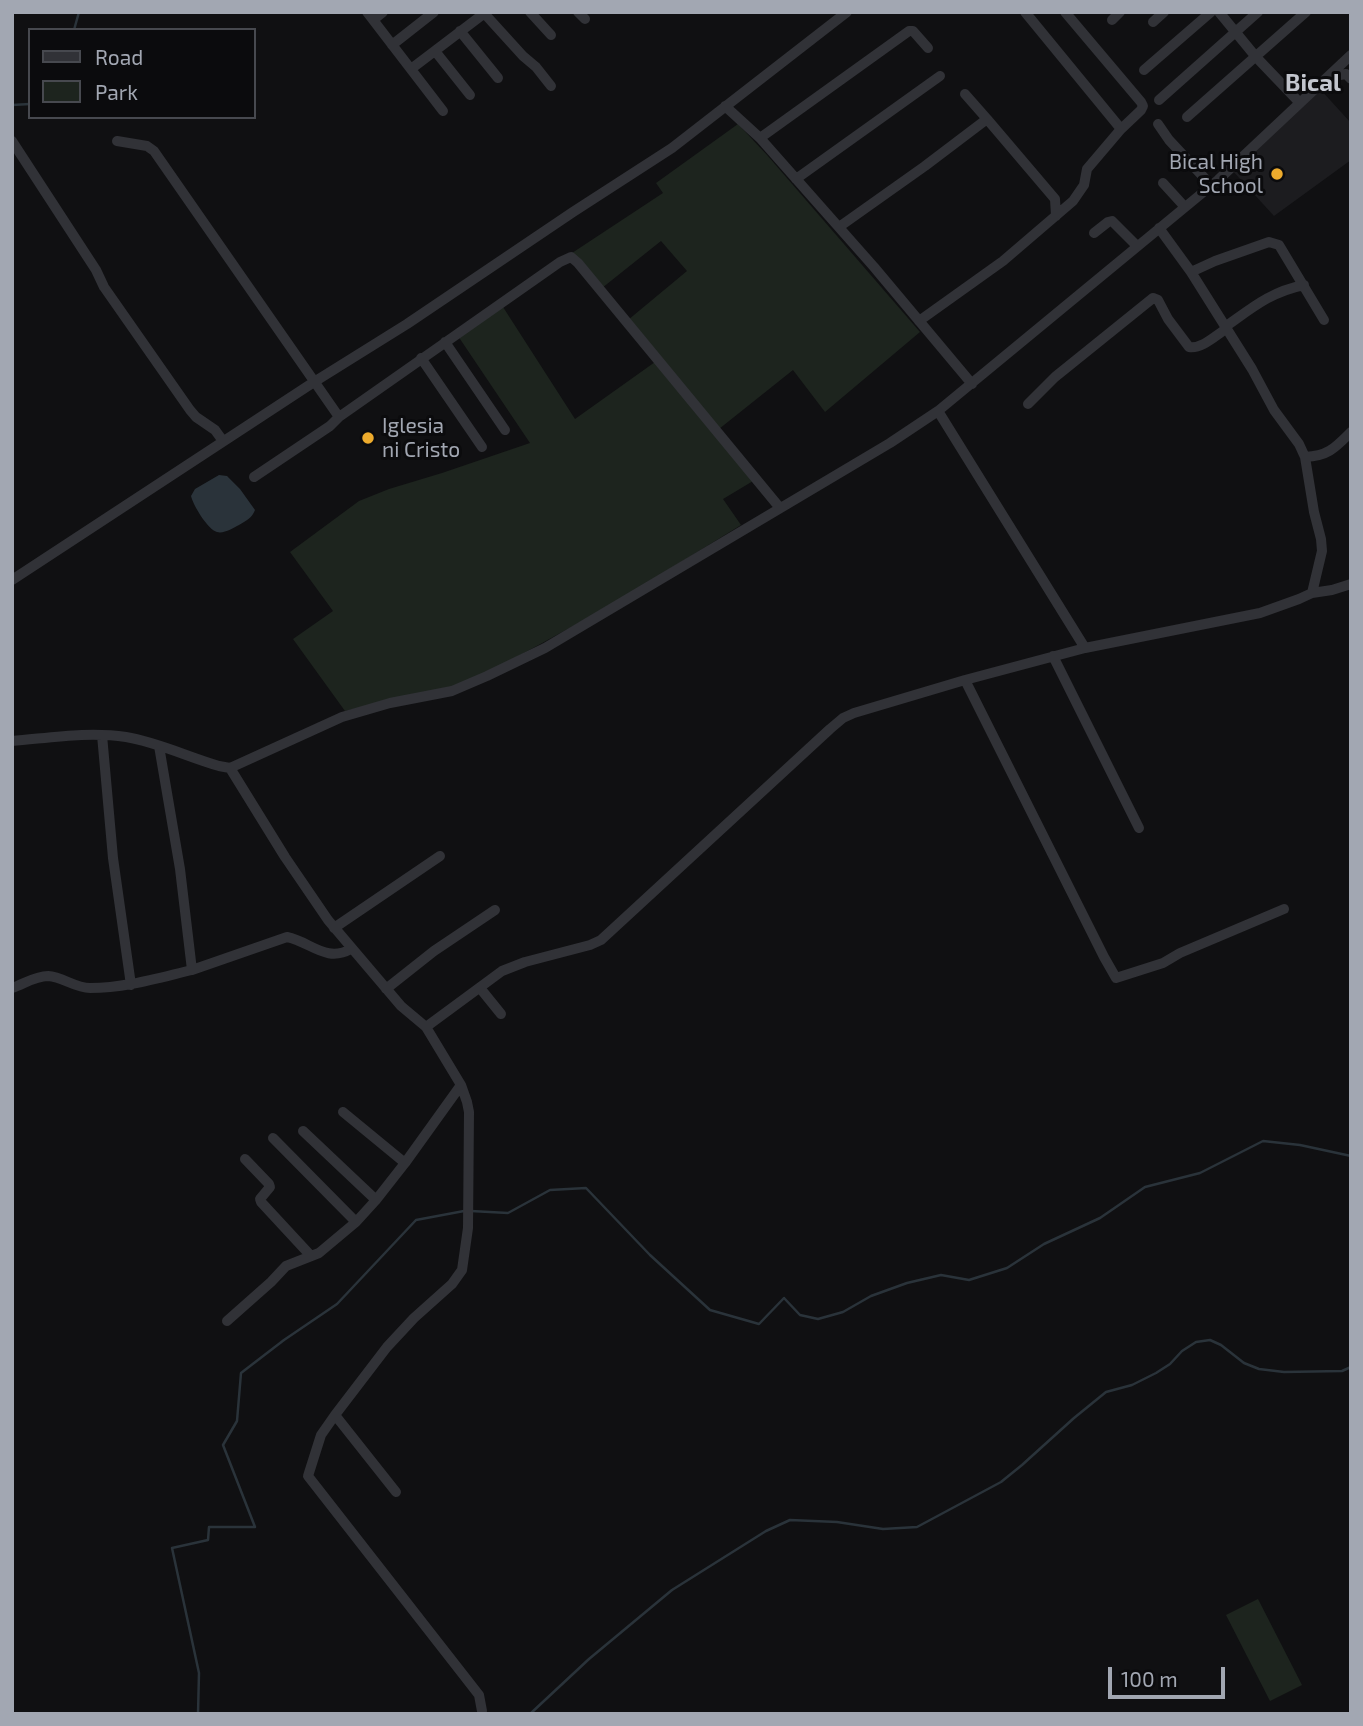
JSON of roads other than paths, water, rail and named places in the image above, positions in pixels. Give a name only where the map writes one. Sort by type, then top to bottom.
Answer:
[{"type":"street","points":[[383,12],[370,16],[443,111]]},
{"type":"street","points":[[392,45],[433,12]]},
{"type":"street","points":[[530,12],[551,35]]},
{"type":"street","points":[[12,580],[407,324],[672,148],[847,12]]},
{"type":"street","points":[[1025,12],[1121,129]]},
{"type":"street","points":[[919,321],[1003,261],[1073,201],[1084,186],[1087,169],[1143,106],[1065,12]]},
{"type":"street","points":[[1112,20],[1121,12]]},
{"type":"street","points":[[1153,22],[1164,12]]},
{"type":"street","points":[[1144,70],[1211,12]]},
{"type":"street","points":[[1219,12],[1256,57],[1300,103]]},
{"type":"street","points":[[1159,100],[1258,12]]},
{"type":"street","points":[[1187,117],[1306,12]]},
{"type":"street","points":[[411,69],[484,13],[551,86]]},
{"type":"street","points":[[760,138],[909,30],[928,48]]},
{"type":"street","points":[[460,31],[498,78]]},
{"type":"street","points":[[435,51],[470,95]]},
{"type":"street","points":[[12,741],[75,735],[128,737],[229,768],[342,717],[390,703],[452,691],[545,648],[890,443],[938,411],[1212,185],[1351,55]]},
{"type":"street","points":[[1335,69],[1340,75],[1346,74],[1351,79]]},
{"type":"street","points":[[796,179],[940,76]]},
{"type":"street","points":[[965,94],[1055,199],[1056,216]]},
{"type":"street","points":[[725,106],[760,138],[972,384]]},
{"type":"street","points":[[839,228],[987,119]]},
{"type":"street","points":[[1158,124],[1169,140],[1212,185]]},
{"type":"street","points":[[12,141],[104,287],[190,410],[215,430],[223,442]]},
{"type":"street","points":[[117,142],[147,146],[154,151],[339,417]]},
{"type":"street","points":[[1163,183],[1184,206]]},
{"type":"street","points":[[1094,233],[1112,221],[1137,246]]},
{"type":"street","points":[[1159,228],[1191,272],[1305,457],[1322,551],[1312,593]]},
{"type":"street","points":[[1191,272],[1273,242],[1279,245],[1324,320]]},
{"type":"street","points":[[254,477],[560,262],[573,258],[780,508]]},
{"type":"street","points":[[1028,404],[1055,377],[1153,298],[1158,300],[1168,319],[1192,348],[1199,346],[1275,293],[1304,285]]},
{"type":"street","points":[[444,342],[505,430]]},
{"type":"street","points":[[421,358],[482,447]]},
{"type":"street","points":[[938,411],[1085,648]]},
{"type":"street","points":[[1305,457],[1334,450],[1351,432]]},
{"type":"street","points":[[426,1027],[512,966],[601,940],[843,718],[885,703],[1053,656],[1260,613],[1312,593],[1351,584]]},
{"type":"street","points":[[1053,656],[1139,828]]},
{"type":"street","points":[[965,680],[1116,978],[1163,963],[1180,953],[1284,909]]},
{"type":"street","points":[[103,735],[113,858],[131,985]]},
{"type":"street","points":[[159,746],[180,869],[192,971]]},
{"type":"street","points":[[229,768],[334,928],[412,1017],[426,1027],[461,1085],[467,1102],[468,1228],[462,1270],[387,1347],[335,1415],[321,1435],[308,1476],[479,1695],[482,1711]]},
{"type":"street","points":[[334,928],[440,856]]},
{"type":"street","points":[[386,989],[434,951],[495,910]]},
{"type":"street","points":[[12,988],[45,976],[86,988],[131,985],[192,971],[287,937],[324,953],[338,954],[351,948]]},
{"type":"street","points":[[480,988],[501,1014]]},
{"type":"street","points":[[227,1321],[286,1266],[319,1253],[356,1222],[405,1163],[461,1085]]},
{"type":"street","points":[[344,1112],[405,1163]]},
{"type":"street","points":[[303,1130],[376,1200]]},
{"type":"street","points":[[273,1138],[356,1222]]},
{"type":"street","points":[[245,1159],[269,1184],[270,1187],[261,1202],[311,1256]]},
{"type":"street","points":[[335,1415],[396,1492]]},
{"type":"waterway","points":[[75,28],[79,12]]},
{"type":"waterway","points":[[12,105],[28,104]]},
{"type":"waterway","points":[[471,1211],[508,1213],[550,1190],[586,1188],[650,1255],[710,1310],[759,1324],[784,1298],[800,1315],[818,1319],[843,1312],[871,1296],[907,1283],[941,1275],[969,1280],[1007,1268],[1044,1244],[1100,1218],[1145,1187],[1200,1173],[1263,1141],[1300,1145],[1351,1156]]},
{"type":"waterway","points":[[198,1714],[199,1673],[172,1548],[208,1540],[209,1527],[255,1527],[223,1445],[237,1421],[241,1373],[337,1304],[416,1220],[464,1211]]},
{"type":"waterway","points":[[530,1714],[589,1659],[672,1590],[766,1531],[790,1520],[837,1522],[883,1529],[917,1527],[1001,1482],[1106,1392],[1132,1385],[1156,1373],[1196,1342],[1210,1340],[1244,1363],[1259,1369],[1284,1372],[1342,1371],[1351,1367]]},
{"type":"place","name":"Bical High School","points":[[1277,174]]},
{"type":"place","name":"Iglesia ni Cristo","points":[[368,438]]},
{"type":"district","name":"Bical","points":[[1313,83]]}]
